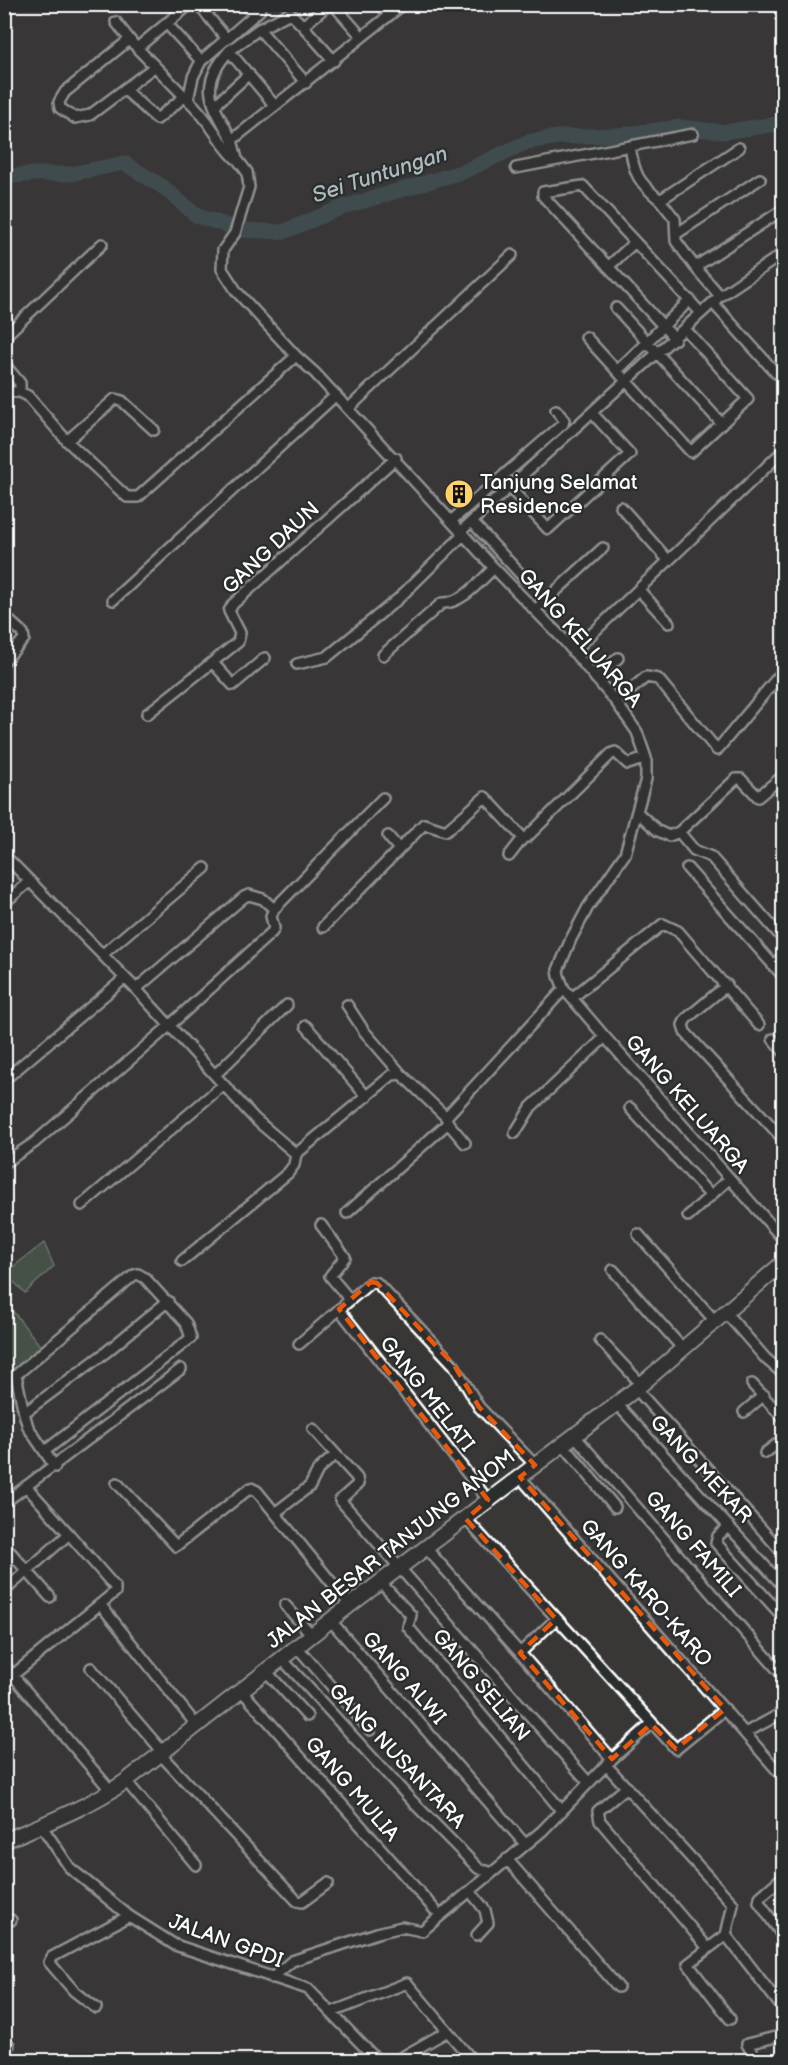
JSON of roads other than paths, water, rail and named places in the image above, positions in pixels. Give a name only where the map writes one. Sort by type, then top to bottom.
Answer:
[{"type":"main road","name":"JALAN BESAR TANJUNG ANOM","points":[[4,1841],[111,1791],[126,1781],[350,1605],[638,1387],[783,1262]]},
{"type":"street","points":[[137,48],[190,4]]},
{"type":"street","points":[[198,4],[226,38]]},
{"type":"street","points":[[125,90],[156,119],[186,98],[201,61],[257,13],[244,4]]},
{"type":"street","points":[[303,26],[331,4],[362,38]]},
{"type":"street","points":[[380,4],[389,15]]},
{"type":"street","points":[[232,140],[401,6]]},
{"type":"street","points":[[249,74],[213,106],[208,86],[216,66],[229,51],[259,29],[290,13],[334,61]]},
{"type":"street","points":[[116,22],[154,67],[204,114],[223,146],[237,159]]},
{"type":"street","points":[[166,23],[201,61]]},
{"type":"street","points":[[259,29],[306,83]]},
{"type":"street","points":[[129,40],[65,92],[59,102],[60,108],[75,118],[90,115],[154,67]]},
{"type":"street","points":[[229,51],[275,106]]},
{"type":"street","name":"GANG KELUARGA","points":[[213,106],[232,140],[237,159],[247,172],[249,187],[235,233],[223,250],[222,269],[237,292],[296,356],[349,408],[494,568],[535,609],[616,702],[637,732],[646,761],[646,779],[621,862],[588,907],[558,970],[564,989],[783,1240]]},
{"type":"street","points":[[516,168],[693,134]]},
{"type":"street","points":[[630,146],[634,172],[644,187],[675,219],[676,241],[717,299],[776,373]]},
{"type":"street","points":[[660,201],[739,148]]},
{"type":"street","points":[[676,234],[760,179]]},
{"type":"street","points":[[675,339],[543,192],[583,186],[701,313]]},
{"type":"street","points":[[695,267],[783,209]]},
{"type":"street","points":[[608,267],[635,242]]},
{"type":"street","points":[[4,337],[102,244]]},
{"type":"street","points":[[297,664],[327,657],[398,599],[509,487],[675,339],[701,313],[783,252]]},
{"type":"street","points":[[349,408],[512,255]]},
{"type":"street","points":[[617,371],[690,300]]},
{"type":"street","points":[[616,308],[722,424]]},
{"type":"street","points":[[586,337],[691,452],[748,399],[685,329]]},
{"type":"street","points":[[4,398],[10,392],[20,392],[28,396],[67,441],[127,497],[138,497],[296,356]]},
{"type":"street","points":[[4,364],[20,383],[20,392]]},
{"type":"street","points":[[113,600],[336,395]]},
{"type":"street","points":[[67,441],[114,399],[123,400],[154,430]]},
{"type":"street","points":[[451,521],[563,424],[564,420],[556,410]]},
{"type":"street","points":[[509,487],[548,529],[630,454],[592,413]]},
{"type":"street","points":[[573,652],[640,591],[668,560],[783,450]]},
{"type":"street","name":"GANG DAUN","points":[[147,714],[213,663],[240,637],[229,611],[233,604],[396,458]]},
{"type":"street","points":[[621,507],[668,560]]},
{"type":"street","points":[[472,522],[524,578]]},
{"type":"street","points":[[535,609],[603,548]]},
{"type":"street","points":[[383,655],[442,603],[450,604],[463,596],[494,568]]},
{"type":"street","points":[[640,591],[669,623]]},
{"type":"street","points":[[4,616],[22,633],[24,639],[4,661]]},
{"type":"street","points":[[213,663],[233,685],[265,658]]},
{"type":"street","points":[[596,679],[618,658]]},
{"type":"street","points":[[616,702],[646,677],[658,679],[717,750],[783,670]]},
{"type":"street","points":[[509,856],[523,838],[530,836],[611,754],[615,752],[628,764],[646,761]]},
{"type":"street","points":[[637,812],[669,836],[679,832],[736,779],[741,779],[758,797],[783,775]]},
{"type":"street","points":[[323,927],[417,831],[429,824],[447,831],[485,797],[523,838]]},
{"type":"street","points":[[4,1162],[34,1143],[168,1027],[272,932],[274,928],[271,916],[274,909],[382,798]]},
{"type":"street","points":[[679,832],[694,850],[711,857],[783,940]]},
{"type":"street","points":[[388,836],[399,849]]},
{"type":"street","points":[[4,855],[103,954],[168,1027],[267,1130],[296,1154]]},
{"type":"street","points":[[103,954],[205,868]]},
{"type":"street","points":[[687,868],[783,977]]},
{"type":"street","points":[[4,903],[30,881]]},
{"type":"street","points":[[136,989],[244,897],[249,895],[263,899],[274,909]]},
{"type":"street","points":[[572,998],[663,924],[675,928],[727,985],[759,1025]]},
{"type":"street","points":[[773,966],[783,955]]},
{"type":"street","points":[[10,1075],[125,978]]},
{"type":"street","points":[[727,985],[686,1019],[683,1025],[685,1032],[783,1140]]},
{"type":"street","points":[[346,1213],[447,1120],[564,989]]},
{"type":"street","points":[[215,1075],[287,1005]]},
{"type":"street","points":[[347,1005],[364,1031],[401,1074],[447,1120],[465,1143]]},
{"type":"street","points":[[306,1026],[367,1097]]},
{"type":"street","points":[[514,1133],[531,1107],[605,1037]]},
{"type":"street","points":[[772,1039],[783,1052]]},
{"type":"street","points":[[182,1261],[288,1173],[294,1165],[296,1154],[392,1075],[401,1074]]},
{"type":"street","points":[[82,1205],[224,1085]]},
{"type":"street","points":[[630,1108],[711,1196]]},
{"type":"street","points":[[688,1216],[729,1179]]},
{"type":"street","points":[[321,1225],[345,1257],[330,1276],[350,1300]]},
{"type":"street","points":[[638,1234],[721,1317],[783,1374]]},
{"type":"street","points":[[613,1270],[683,1349]]},
{"type":"street","points":[[45,1451],[191,1338],[186,1323],[168,1301],[138,1274],[16,1375],[28,1427],[55,1467]]},
{"type":"street","points":[[299,1344],[371,1282],[377,1283],[454,1365],[479,1407],[535,1465]]},
{"type":"street","points":[[24,1413],[168,1301]]},
{"type":"street","name":"GANG MELATI","points":[[339,1310],[488,1500]]},
{"type":"street","points":[[600,1340],[783,1554]]},
{"type":"street","points":[[4,1503],[55,1467],[181,1369]]},
{"type":"street","points":[[752,1384],[783,1419]]},
{"type":"street","points":[[744,1412],[764,1395]]},
{"type":"street","name":"GANG MEKAR","points":[[616,1403],[783,1587]]},
{"type":"street","points":[[312,1429],[357,1479],[358,1484],[340,1500],[589,1783]]},
{"type":"street","name":"GANG FAMILI","points":[[574,1434],[783,1677]]},
{"type":"street","points":[[765,1453],[783,1439]]},
{"type":"street","points":[[562,1443],[615,1507]]},
{"type":"street","points":[[275,1513],[310,1486],[318,1470],[335,1455]]},
{"type":"street","name":"GANG KARO-KARO","points":[[520,1477],[783,1778]]},
{"type":"street","points":[[117,1483],[176,1546],[251,1488],[257,1491],[350,1605]]},
{"type":"street","points":[[13,1675],[114,1592],[115,1587],[26,1486]]},
{"type":"street","points":[[466,1519],[676,1749],[724,1709]]},
{"type":"street","points":[[729,1526],[718,1536],[716,1543],[783,1618]]},
{"type":"street","points":[[4,1591],[69,1534]]},
{"type":"street","points":[[4,1545],[50,1597]]},
{"type":"street","points":[[426,1548],[520,1653],[627,1787],[733,1904],[726,1935],[690,1960],[689,1966],[730,2019]]},
{"type":"street","name":"GANG SELIAN","points":[[381,1583],[411,1615],[408,1627],[562,1811]]},
{"type":"street","points":[[100,1604],[197,1726]]},
{"type":"street","points":[[285,1605],[312,1635]]},
{"type":"street","points":[[520,1653],[556,1619]]},
{"type":"street","name":"GANG ALWI","points":[[331,1621],[525,1844]]},
{"type":"street","points":[[297,1647],[370,1730]]},
{"type":"street","name":"GANG NUSANTARA","points":[[282,1659],[413,1802],[478,1868],[489,1872]]},
{"type":"street","points":[[4,1665],[111,1791]]},
{"type":"street","points":[[91,1668],[162,1753],[297,1901],[302,1902],[328,1883]]},
{"type":"street","points":[[266,1671],[307,1716]]},
{"type":"street","name":"GANG MULIA","points":[[242,1691],[435,1910]]},
{"type":"street","points":[[745,1732],[783,1712]]},
{"type":"street","points":[[272,1978],[292,1961],[377,1933],[402,1927],[422,1931],[562,1811],[609,1762],[651,1724]]},
{"type":"street","points":[[126,1781],[196,1865]]},
{"type":"street","points":[[627,1787],[598,1811],[600,1821],[707,1947]]},
{"type":"street","name":"JALAN GPDI","points":[[41,1825],[70,1868],[129,1916],[175,1945],[308,1989],[377,2061]]},
{"type":"street","points":[[507,1859],[618,1987]]},
{"type":"street","points":[[783,1876],[760,1897],[759,1902],[783,1938]]},
{"type":"street","points":[[470,1891],[485,1910],[488,1923],[477,1935]]},
{"type":"street","points":[[96,2008],[74,1991],[49,1962],[52,1957],[129,1916]]},
{"type":"street","points":[[726,1935],[783,2010]]},
{"type":"street","points":[[332,2012],[406,1983],[472,2061]]},
{"type":"street","points":[[397,2061],[446,2032]]},
{"type":"street","points":[[756,2061],[747,2044],[783,2035]]},
{"type":"waterway","name":"Sei Tuntungan","points":[[4,177],[71,174],[124,163],[163,187],[197,216],[241,230],[283,232],[343,207],[465,171],[527,142],[557,137],[618,135],[680,127],[723,132],[784,123]]},
{"type":"place","name":"Tanjung Selamat Residence","points":[[459,494]]}]
